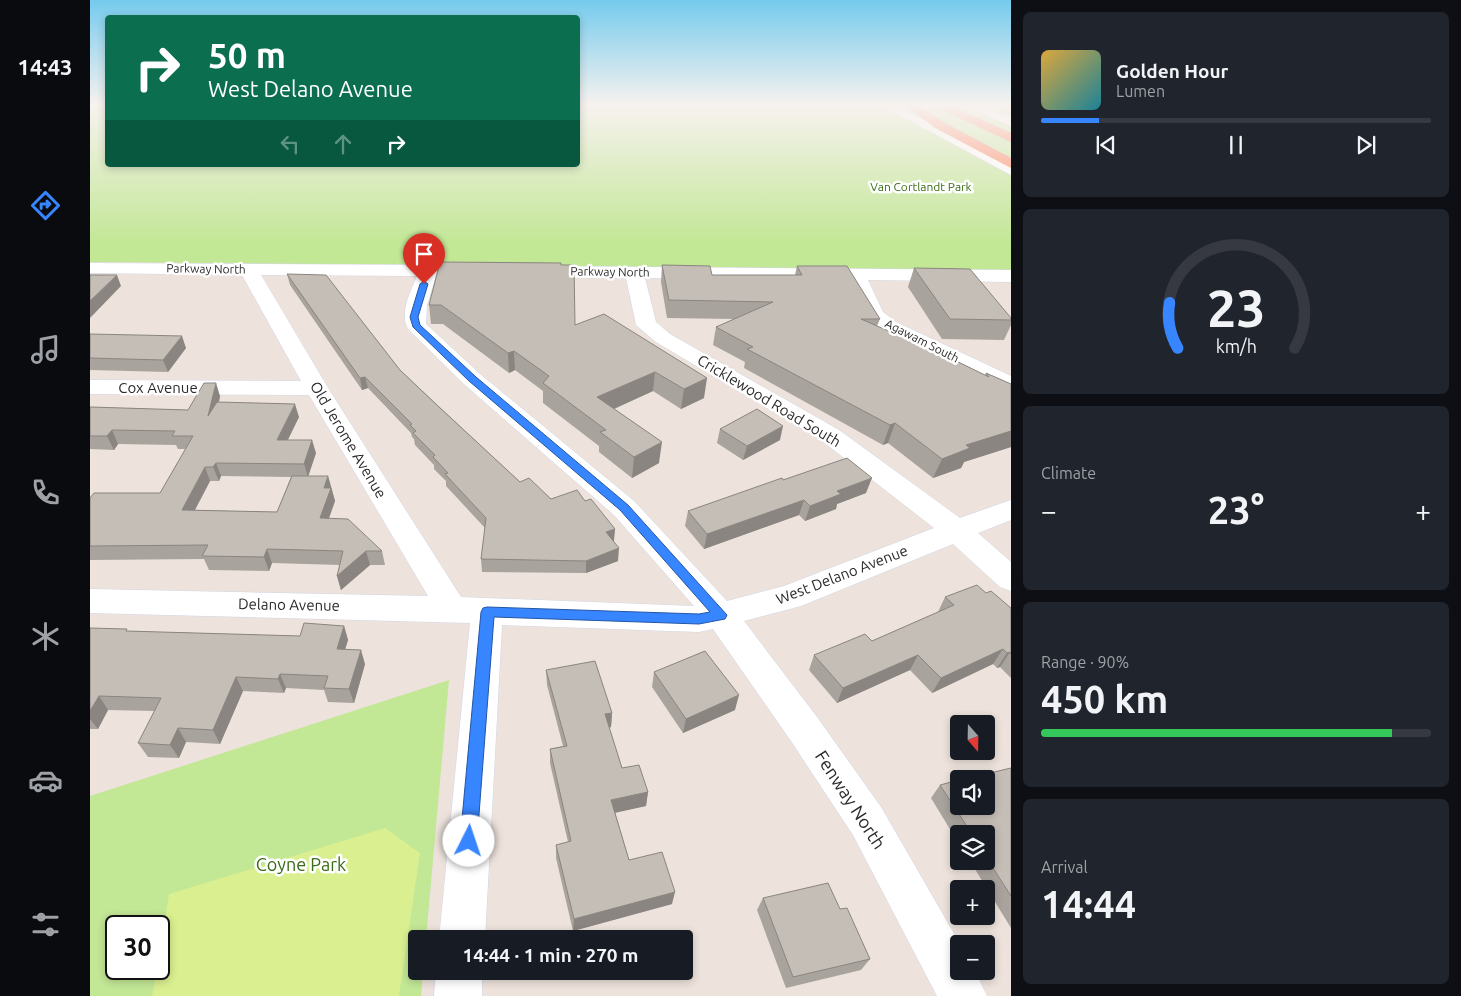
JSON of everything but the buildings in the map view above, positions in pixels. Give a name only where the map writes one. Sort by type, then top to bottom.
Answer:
[{"type":"highway","points":[[988,151],[1011,164]]},
{"type":"street","points":[[976,151],[1011,170]]},
{"type":"street","name":"Parkway North","points":[[90,268],[468,271]]},
{"type":"street","name":"Old Jerome Avenue","points":[[248,269],[316,388],[470,610]]},
{"type":"street","name":"Fenway North","points":[[428,271],[415,310],[416,326],[472,379],[624,508],[721,615],[804,729],[867,821],[963,996]]},
{"type":"street","name":"Parkway North","points":[[518,272],[1011,276]]},
{"type":"street","name":"Cricklewood Road South","points":[[634,273],[646,325],[663,338],[830,435],[957,531],[1011,579]]},
{"type":"street","name":"Agawam South","points":[[856,275],[874,315],[878,319],[904,334],[1011,385]]},
{"type":"street","name":"Cox Avenue","points":[[90,387],[316,388]]},
{"type":"street","name":"West Delano Avenue","points":[[470,610],[699,619],[721,615],[790,598],[1011,509]]},
{"type":"street","name":"Delano Avenue","points":[[90,601],[470,610]]},
{"type":"street","points":[[462,930],[470,610]]},
{"type":"street","points":[[458,996],[459,980]]},
{"type":"green space","name":"Van Cortlandt Park","points":[[90,151],[105,151],[105,167],[580,167],[580,151],[1011,151],[1011,271],[90,262]]},
{"type":"green space","name":"Coyne Park","points":[[449,680],[427,930],[408,930],[408,980],[422,980],[421,996],[90,996],[90,796]]},
{"type":"green space","points":[[385,828],[420,853],[399,996],[152,996],[155,980],[170,980],[170,915],[166,915],[169,894]]},
{"type":"route","points":[[424,284],[415,310],[416,326],[472,379],[624,508],[721,615],[699,619],[487,612],[469,841]]}]
